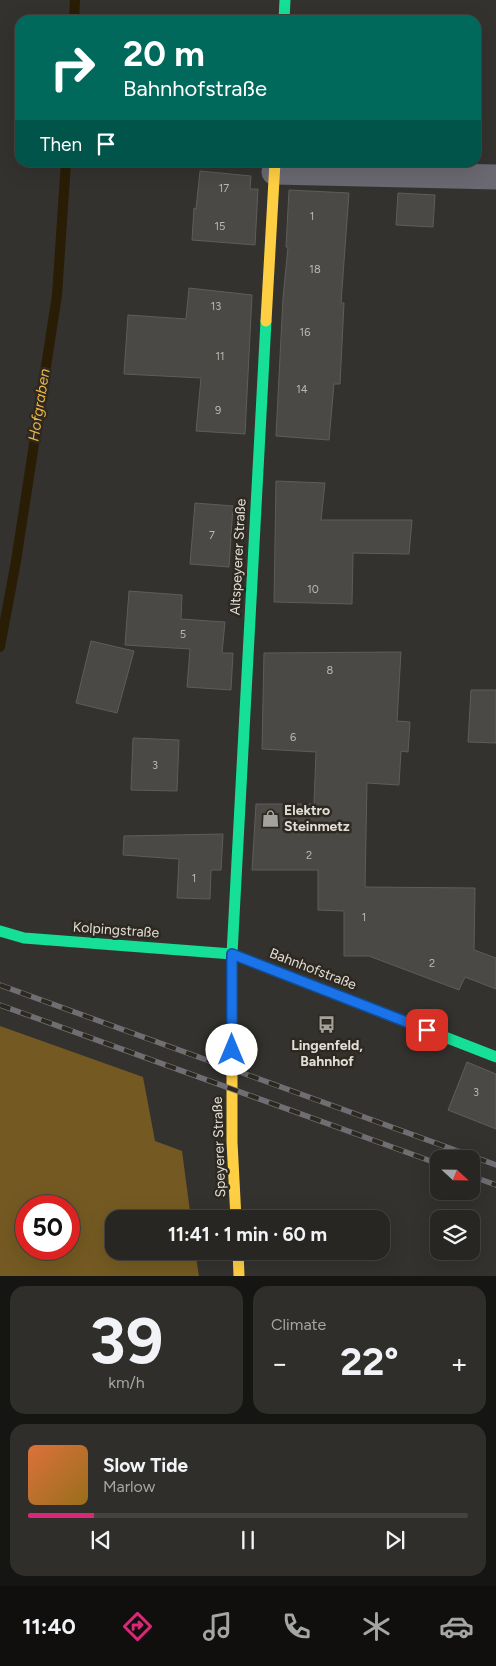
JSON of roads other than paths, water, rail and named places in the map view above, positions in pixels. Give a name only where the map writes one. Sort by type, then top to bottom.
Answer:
[{"type":"main road","points":[[284,15],[285,0]]},
{"type":"main road","name":"Altspeyerer Straße","points":[[232,954],[275,167]]},
{"type":"main road","name":"Kolpingstraße","points":[[0,930],[24,938],[232,954]]},
{"type":"main road","name":"Bahnhofstraße","points":[[232,954],[496,1057]]},
{"type":"main road","name":"Speyerer Straße","points":[[232,954],[232,1142],[236,1210]]},
{"type":"main road","points":[[238,1260],[239,1276]]},
{"type":"street","points":[[275,167],[496,177]]},
{"type":"waterway","name":"Hofgraben","points":[[74,15],[75,0]]},
{"type":"waterway","name":"Hofgraben","points":[[0,647],[16,561],[57,295],[66,167]]},
{"type":"railway","points":[[0,985],[496,1165]]},
{"type":"railway","points":[[0,1005],[430,1161]]},
{"type":"railway","points":[[480,1179],[496,1185]]},
{"type":"place","name":"Elektro Steinmetz","points":[[270,818]]},
{"type":"place","name":"Lingenfeld, Bahnhof","points":[[327,1025]]}]
